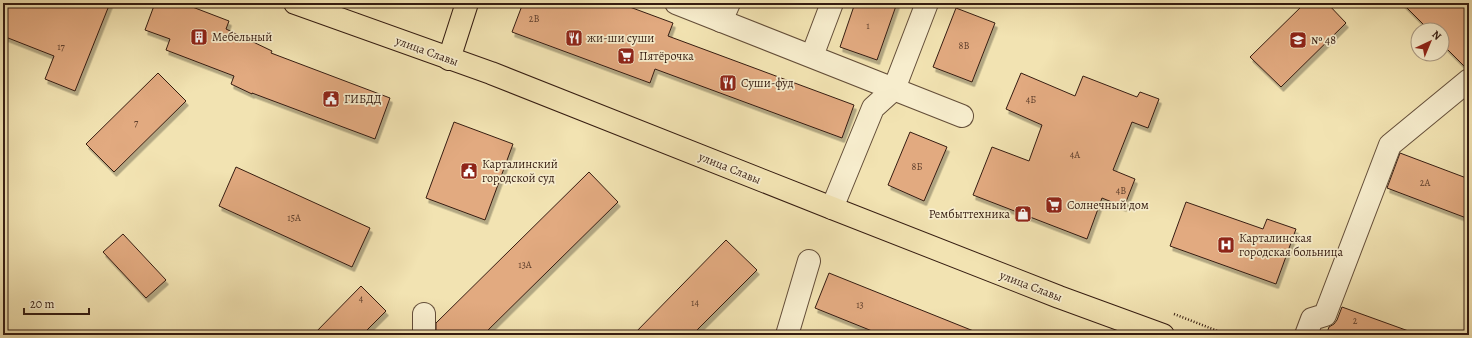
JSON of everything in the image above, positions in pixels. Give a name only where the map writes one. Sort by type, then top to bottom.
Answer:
[{"type":"main road","name":"улица Славы","points":[[295,3],[491,73],[1052,294],[1163,335]]},
{"type":"main road","points":[[449,59],[467,3]]},
{"type":"lane","points":[[676,3],[725,12],[812,56],[962,116]]},
{"type":"lane","points":[[812,56],[832,3]]},
{"type":"lane","points":[[832,208],[873,108],[894,89],[927,3]]},
{"type":"lane","points":[[1306,335],[1312,319],[1325,315],[1390,145],[1469,80]]},
{"type":"lane","points":[[787,335],[809,261]]},
{"type":"lane","points":[[424,314],[424,335]]},
{"type":"path","points":[[1171,314],[1228,335]]},
{"type":"building","points":[[3,3],[110,3],[75,91],[45,79],[54,56],[3,36]]},
{"type":"building","points":[[155,3],[182,3],[229,21],[226,29],[272,51],[271,53],[390,98],[375,139],[252,94],[231,84],[234,76],[166,50],[170,39],[145,30]]},
{"type":"building","points":[[523,3],[619,3],[673,23],[668,36],[854,105],[842,138],[655,69],[650,83],[512,32]]},
{"type":"building","points":[[855,3],[897,3],[877,60],[840,47]]},
{"type":"building","name":"№ 48","points":[[1305,3],[1327,3],[1346,23],[1281,87],[1250,57]]},
{"type":"building","points":[[1402,3],[1469,3],[1469,68],[1466,68],[1450,52],[1450,22],[1421,22]]},
{"type":"building","points":[[956,8],[995,23],[972,82],[933,67]]},
{"type":"building","points":[[158,73],[186,101],[114,172],[86,144]]},
{"type":"building","points":[[1021,73],[1075,96],[1083,76],[1137,97],[1140,92],[1159,99],[1148,128],[1132,122],[1113,170],[1135,179],[1124,207],[1102,198],[1087,239],[973,195],[992,147],[1029,161],[1042,125],[1006,109]]},
{"type":"building","name":"Карталинский городской суд","points":[[454,122],[513,144],[485,220],[426,198]]},
{"type":"building","points":[[910,132],[947,147],[924,201],[888,185]]},
{"type":"building","points":[[1400,153],[1469,179],[1469,219],[1387,188]]},
{"type":"building","points":[[236,167],[370,228],[352,267],[219,206]]},
{"type":"building","points":[[589,172],[618,202],[483,335],[440,335],[436,331],[436,323]]},
{"type":"building","points":[[1186,202],[1263,229],[1267,219],[1296,229],[1276,284],[1170,246]]},
{"type":"building","points":[[123,234],[166,280],[146,298],[103,252]]},
{"type":"building","points":[[726,240],[757,270],[692,335],[633,335]]},
{"type":"building","points":[[829,273],[981,335],[882,335],[815,308]]},
{"type":"building","points":[[361,286],[386,311],[362,335],[313,335]]},
{"type":"building","points":[[1342,307],[1414,333],[1414,335],[1326,335],[1329,327],[1337,320]]},
{"type":"place","name":"Мебельный","points":[[199,37]]},
{"type":"place","name":"жи-ши суши","points":[[574,38]]},
{"type":"place","name":"№ 48","points":[[1298,40]]},
{"type":"place","name":"Пятёрочка","points":[[626,56]]},
{"type":"place","name":"Суши-фуд","points":[[728,83]]},
{"type":"place","name":"ГИБДД","points":[[331,99]]},
{"type":"place","name":"Карталинский городской суд","points":[[469,171]]},
{"type":"place","name":"Солнечный дом","points":[[1054,205]]},
{"type":"place","name":"Рембыттехника","points":[[1023,214]]},
{"type":"place","name":"Карталинская городская больница","points":[[1226,245]]}]
